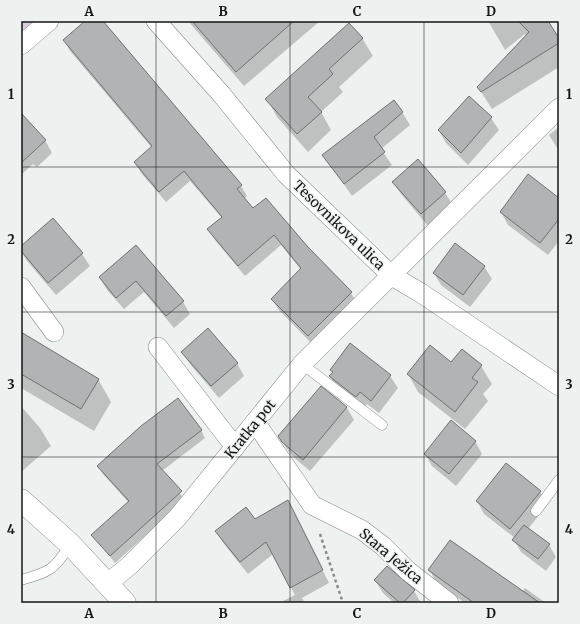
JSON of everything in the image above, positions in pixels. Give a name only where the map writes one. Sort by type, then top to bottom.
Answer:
[{"type":"main road","points":[[21,500],[70,544],[108,583],[125,603]]},
{"type":"street","points":[[21,45],[49,21]]},
{"type":"street","name":"Tesovnikova ulica","points":[[156,21],[222,95],[286,174],[392,276],[421,293],[557,382]]},
{"type":"street","name":"Kratka pot","points":[[108,583],[129,566],[178,518],[302,364],[559,108]]},
{"type":"street","points":[[21,287],[54,332]]},
{"type":"street","points":[[158,347],[235,447]]},
{"type":"street","name":"Stara Ježica","points":[[255,422],[312,505],[362,530],[383,546],[408,571],[449,603]]},
{"type":"lane","points":[[302,364],[382,425]]},
{"type":"lane","points":[[536,510],[559,480]]},
{"type":"lane","points":[[21,580],[48,572],[61,560],[70,544]]},
{"type":"path","points":[[312,505],[324,550],[343,603]]},
{"type":"shaded area","points":[[21,21],[36,21],[21,34]]},
{"type":"building","points":[[85,21],[103,21],[242,185],[237,189],[253,208],[266,198],[308,247],[352,292],[308,336],[271,299],[301,268],[274,235],[238,266],[207,229],[222,217],[184,171],[159,192],[134,162],[152,146],[63,40]]},
{"type":"building","points":[[192,21],[294,21],[236,72]]},
{"type":"building","points":[[518,21],[548,21],[559,38],[559,43],[481,92],[477,87],[529,32]]},
{"type":"building","points":[[349,23],[363,38],[329,69],[333,74],[308,97],[322,112],[297,134],[265,99]]},
{"type":"building","points":[[469,96],[492,117],[461,153],[438,130]]},
{"type":"building","points":[[394,100],[403,112],[374,137],[385,152],[344,184],[322,155]]},
{"type":"building","points":[[21,113],[46,140],[21,163]]},
{"type":"building","points":[[418,159],[446,192],[421,214],[392,182]]},
{"type":"building","points":[[528,174],[559,198],[559,219],[540,243],[500,212]]},
{"type":"building","points":[[53,218],[83,253],[48,283],[21,251],[21,246]]},
{"type":"building","points":[[455,243],[485,266],[463,295],[433,273]]},
{"type":"building","points":[[136,245],[184,301],[166,316],[136,281],[116,298],[99,277]]},
{"type":"building","points":[[208,328],[238,363],[211,386],[181,352]]},
{"type":"building","points":[[21,332],[99,379],[81,409],[21,374]]},
{"type":"building","points":[[350,343],[391,375],[371,401],[360,392],[356,397],[329,376],[333,372],[330,370]]},
{"type":"building","points":[[430,345],[451,362],[462,349],[482,365],[472,378],[478,382],[455,412],[407,374]]},
{"type":"building","points":[[321,386],[347,407],[303,460],[282,442],[278,436]]},
{"type":"building","points":[[178,398],[202,430],[157,464],[182,491],[110,556],[91,535],[129,501],[97,466],[141,426]]},
{"type":"building","points":[[451,420],[476,441],[449,474],[424,454]]},
{"type":"building","points":[[506,463],[541,491],[510,529],[476,501]]},
{"type":"building","points":[[288,500],[323,570],[290,588],[266,542],[240,562],[215,531],[246,507],[255,519]]},
{"type":"building","points":[[524,525],[550,544],[538,559],[512,540]]},
{"type":"building","points":[[450,540],[540,603],[474,603],[428,570]]},
{"type":"building","points":[[387,566],[415,590],[403,603],[400,603],[374,580]]}]
